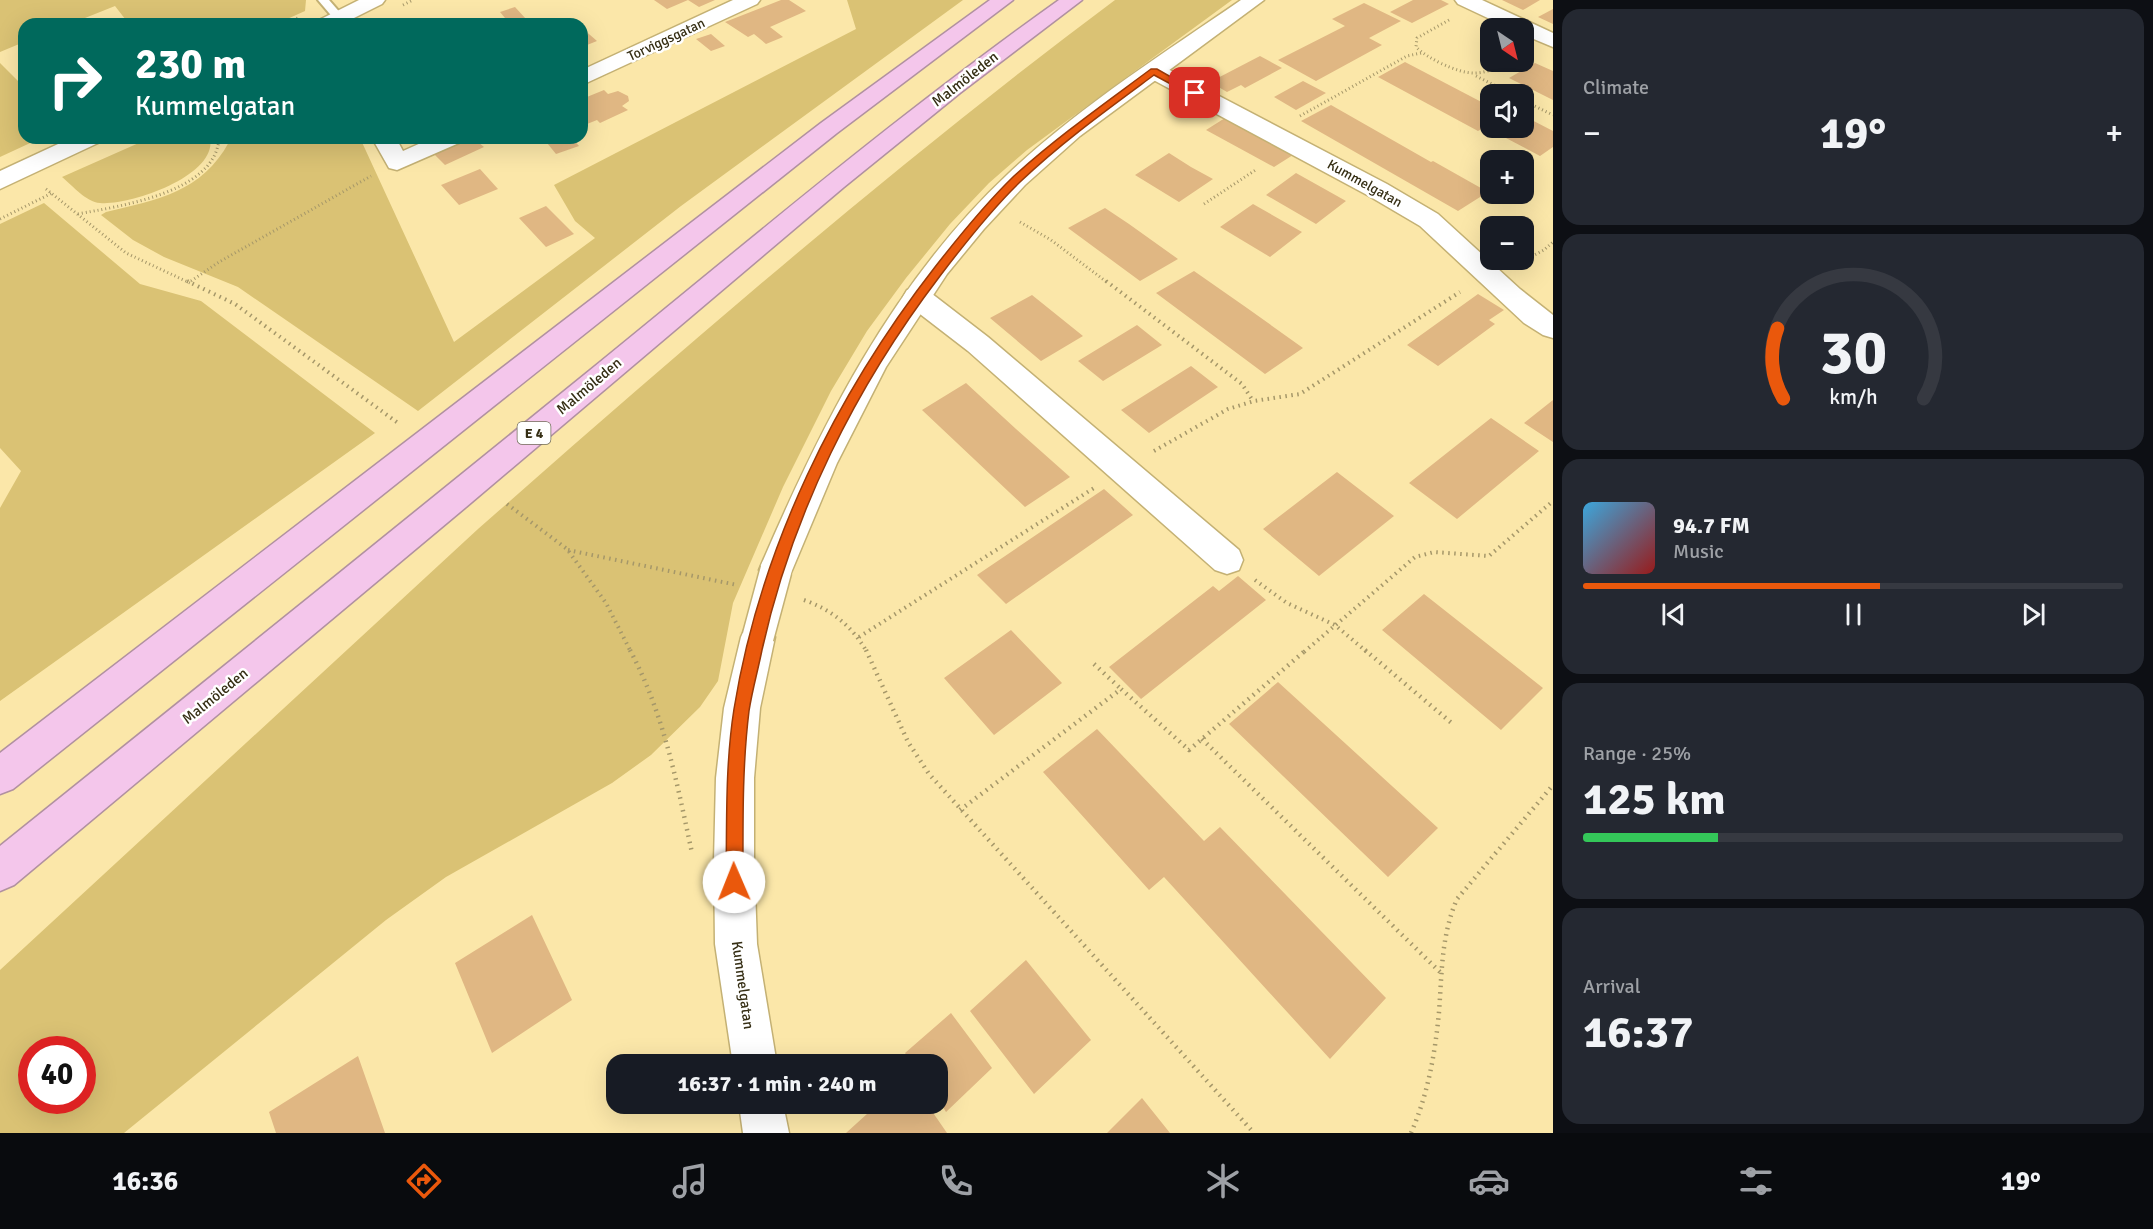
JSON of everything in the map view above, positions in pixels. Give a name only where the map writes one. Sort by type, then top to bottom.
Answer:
[{"type":"highway","points":[[0,776],[829,128],[1003,0]]},
{"type":"highway","name":"Malmöleden","points":[[0,872],[312,617],[879,146],[1021,36],[1072,0]]},
{"type":"street","points":[[338,18],[375,0]]},
{"type":"street","name":"Torviggsgatan","points":[[588,75],[750,0]]},
{"type":"street","name":"Kummelgatan","points":[[753,1054],[736,944],[735,778],[742,708],[776,570],[834,434],[863,378],[917,297],[964,236],[992,206],[1064,138],[1254,0]]},
{"type":"street","points":[[1470,2],[1553,41]]},
{"type":"street","name":"Kummelgatan","points":[[1154,71],[1378,189],[1429,220],[1534,316],[1553,327]]},
{"type":"street","points":[[0,181],[77,144]]},
{"type":"street","points":[[387,144],[397,163],[438,144]]},
{"type":"street","points":[[917,297],[978,344],[1227,560]]},
{"type":"street","points":[[763,1114],[766,1133]]},
{"type":"lane","points":[[324,0],[331,18]]},
{"type":"path","points":[[1470,2],[1417,38],[1416,47],[1421,53],[1460,73],[1476,76],[1492,84]]},
{"type":"path","points":[[1271,133],[1407,56],[1421,53]]},
{"type":"path","points":[[1476,76],[1490,72]]},
{"type":"path","points":[[1534,105],[1553,115]]},
{"type":"path","points":[[78,214],[136,203],[174,190],[200,173],[219,144]]},
{"type":"path","points":[[190,282],[219,262],[397,163]]},
{"type":"path","points":[[1204,204],[1257,169]]},
{"type":"path","points":[[43,186],[126,253],[235,304],[401,425]]},
{"type":"path","points":[[0,219],[52,194]]},
{"type":"path","points":[[992,206],[1051,240],[1242,384],[1253,401]]},
{"type":"path","points":[[859,637],[1124,469],[1214,415],[1253,401],[1282,400],[1300,394],[1463,290],[1544,250],[1553,242]]},
{"type":"path","points":[[1095,664],[1188,750],[1415,557],[1434,552],[1489,556],[1553,501]]},
{"type":"path","points":[[507,504],[567,549],[606,603],[645,678],[669,747],[692,856]]},
{"type":"path","points":[[567,549],[741,586]]},
{"type":"path","points":[[1227,560],[1287,603],[1335,625],[1454,725]]},
{"type":"path","points":[[797,597],[828,609],[853,629],[869,650],[896,719],[919,761],[960,810],[1254,1133]]},
{"type":"path","points":[[960,810],[1121,688]]},
{"type":"path","points":[[1202,739],[1441,974]]},
{"type":"path","points":[[1411,1133],[1424,1098],[1431,1066],[1446,921],[1457,899],[1553,784]]},
{"type":"shaded area","points":[[0,0],[306,0],[305,11],[289,18],[124,18],[115,6],[85,18],[18,18],[18,44],[0,52]]},
{"type":"shaded area","points":[[847,0],[963,0],[681,206],[418,411],[238,287],[164,257],[133,240],[101,215],[160,198],[192,183],[218,159],[228,144],[363,144],[454,342],[595,238],[575,221],[554,185],[856,29]]},
{"type":"shaded area","points":[[1115,0],[1232,0],[1027,150],[989,183],[950,224],[906,278],[867,331],[831,391],[783,487],[733,603],[718,681],[700,707],[651,755],[612,783],[446,877],[386,920],[124,1133],[0,1133],[0,970],[478,529],[791,258],[951,127]]},
{"type":"shaded area","points":[[0,63],[18,81],[18,144],[28,144],[0,157]]},
{"type":"shaded area","points":[[136,144],[210,144],[209,152],[200,165],[186,176],[150,194],[131,199],[113,203],[95,202],[80,193],[62,177]]},
{"type":"shaded area","points":[[44,203],[140,284],[201,301],[375,433],[0,701],[0,508],[21,471],[0,448],[0,224]]},
{"type":"building","points":[[654,0],[688,0],[667,9]]},
{"type":"building","points":[[688,0],[715,0],[699,7]]},
{"type":"building","points":[[781,0],[789,0],[806,11],[770,27],[783,37],[766,44],[754,34],[748,37],[725,22]]},
{"type":"building","points":[[1413,0],[1441,0],[1449,4],[1412,23],[1390,12]]},
{"type":"building","points":[[1502,0],[1540,0],[1523,10]]},
{"type":"building","points":[[1364,3],[1401,21],[1369,38],[1382,45],[1316,81],[1278,60],[1345,26],[1332,19]]},
{"type":"building","points":[[515,7],[525,18],[505,18],[500,12]]},
{"type":"building","points":[[1553,9],[1553,24],[1538,17]]},
{"type":"building","points":[[588,33],[597,41],[588,45]]},
{"type":"building","points":[[711,34],[725,46],[711,51],[696,39]]},
{"type":"building","points":[[1260,56],[1282,68],[1245,88],[1241,85],[1227,92],[1210,82]]},
{"type":"building","points":[[1405,62],[1480,101],[1480,130],[1478,131],[1378,77]]},
{"type":"building","points":[[1534,64],[1553,71],[1553,100],[1534,90],[1534,84],[1521,84],[1509,78],[1519,72],[1534,72]]},
{"type":"building","points":[[1303,81],[1326,93],[1296,110],[1274,97]]},
{"type":"building","points":[[604,90],[608,94],[618,91],[628,96],[629,101],[622,106],[628,110],[600,123],[597,120],[588,124],[588,97]]},
{"type":"building","points":[[1331,105],[1480,187],[1480,197],[1458,211],[1301,121]]},
{"type":"building","points":[[1225,118],[1293,155],[1274,167],[1206,130]]},
{"type":"building","points":[[1534,121],[1553,131],[1553,147],[1540,156],[1534,153],[1534,150],[1529,150],[1506,138],[1534,138]]},
{"type":"building","points":[[453,144],[480,144],[484,147],[445,165],[433,153]]},
{"type":"building","points":[[548,144],[577,144],[579,146],[556,154]]},
{"type":"building","points":[[1169,153],[1213,179],[1179,202],[1135,175]]},
{"type":"building","points":[[480,169],[498,189],[459,205],[441,185]]},
{"type":"building","points":[[1296,173],[1346,201],[1316,224],[1266,195]]},
{"type":"building","points":[[1253,204],[1302,232],[1270,257],[1220,227]]},
{"type":"building","points":[[546,206],[574,234],[546,247],[519,218]]},
{"type":"building","points":[[1105,208],[1178,259],[1140,281],[1068,228]]},
{"type":"building","points":[[1194,271],[1303,348],[1265,374],[1156,293]]},
{"type":"building","points":[[1478,294],[1504,310],[1489,320],[1495,324],[1438,366],[1407,345]]},
{"type":"building","points":[[1032,295],[1083,336],[1041,361],[990,318]]},
{"type":"building","points":[[1137,325],[1162,345],[1103,381],[1078,361]]},
{"type":"building","points":[[1191,366],[1218,387],[1149,433],[1121,410]]},
{"type":"building","points":[[966,383],[1070,477],[1025,507],[922,410]]},
{"type":"building","points":[[1553,400],[1553,442],[1524,423]]},
{"type":"building","points":[[1491,418],[1539,451],[1457,519],[1409,483]]},
{"type":"building","points":[[1337,472],[1394,516],[1319,576],[1263,529]]},
{"type":"building","points":[[1104,489],[1133,515],[1006,604],[977,575]]},
{"type":"building","points":[[1238,576],[1266,600],[1141,699],[1109,667],[1213,586],[1219,591]]},
{"type":"building","points":[[1424,594],[1543,688],[1501,730],[1382,630]]},
{"type":"building","points":[[1011,630],[1062,683],[994,735],[944,678]]},
{"type":"building","points":[[1278,682],[1438,828],[1388,877],[1229,724]]},
{"type":"building","points":[[1097,729],[1204,841],[1220,827],[1386,998],[1330,1059],[1164,877],[1149,890],[1043,772]]},
{"type":"building","points":[[532,915],[572,1000],[492,1053],[455,963]]},
{"type":"building","points":[[1026,960],[1091,1040],[1034,1094],[970,1011]]},
{"type":"building","points":[[951,1013],[992,1068],[948,1110],[948,1054],[905,1053]]},
{"type":"building","points":[[358,1056],[385,1133],[276,1133],[269,1112]]},
{"type":"building","points":[[1142,1098],[1170,1133],[1107,1133]]},
{"type":"building","points":[[867,1114],[934,1114],[947,1133],[846,1133]]},
{"type":"route","points":[[734,882],[735,778],[742,708],[758,637],[776,570],[804,500],[863,378],[900,321],[971,228],[1016,180],[1064,138],[1154,71],[1195,93]]}]
